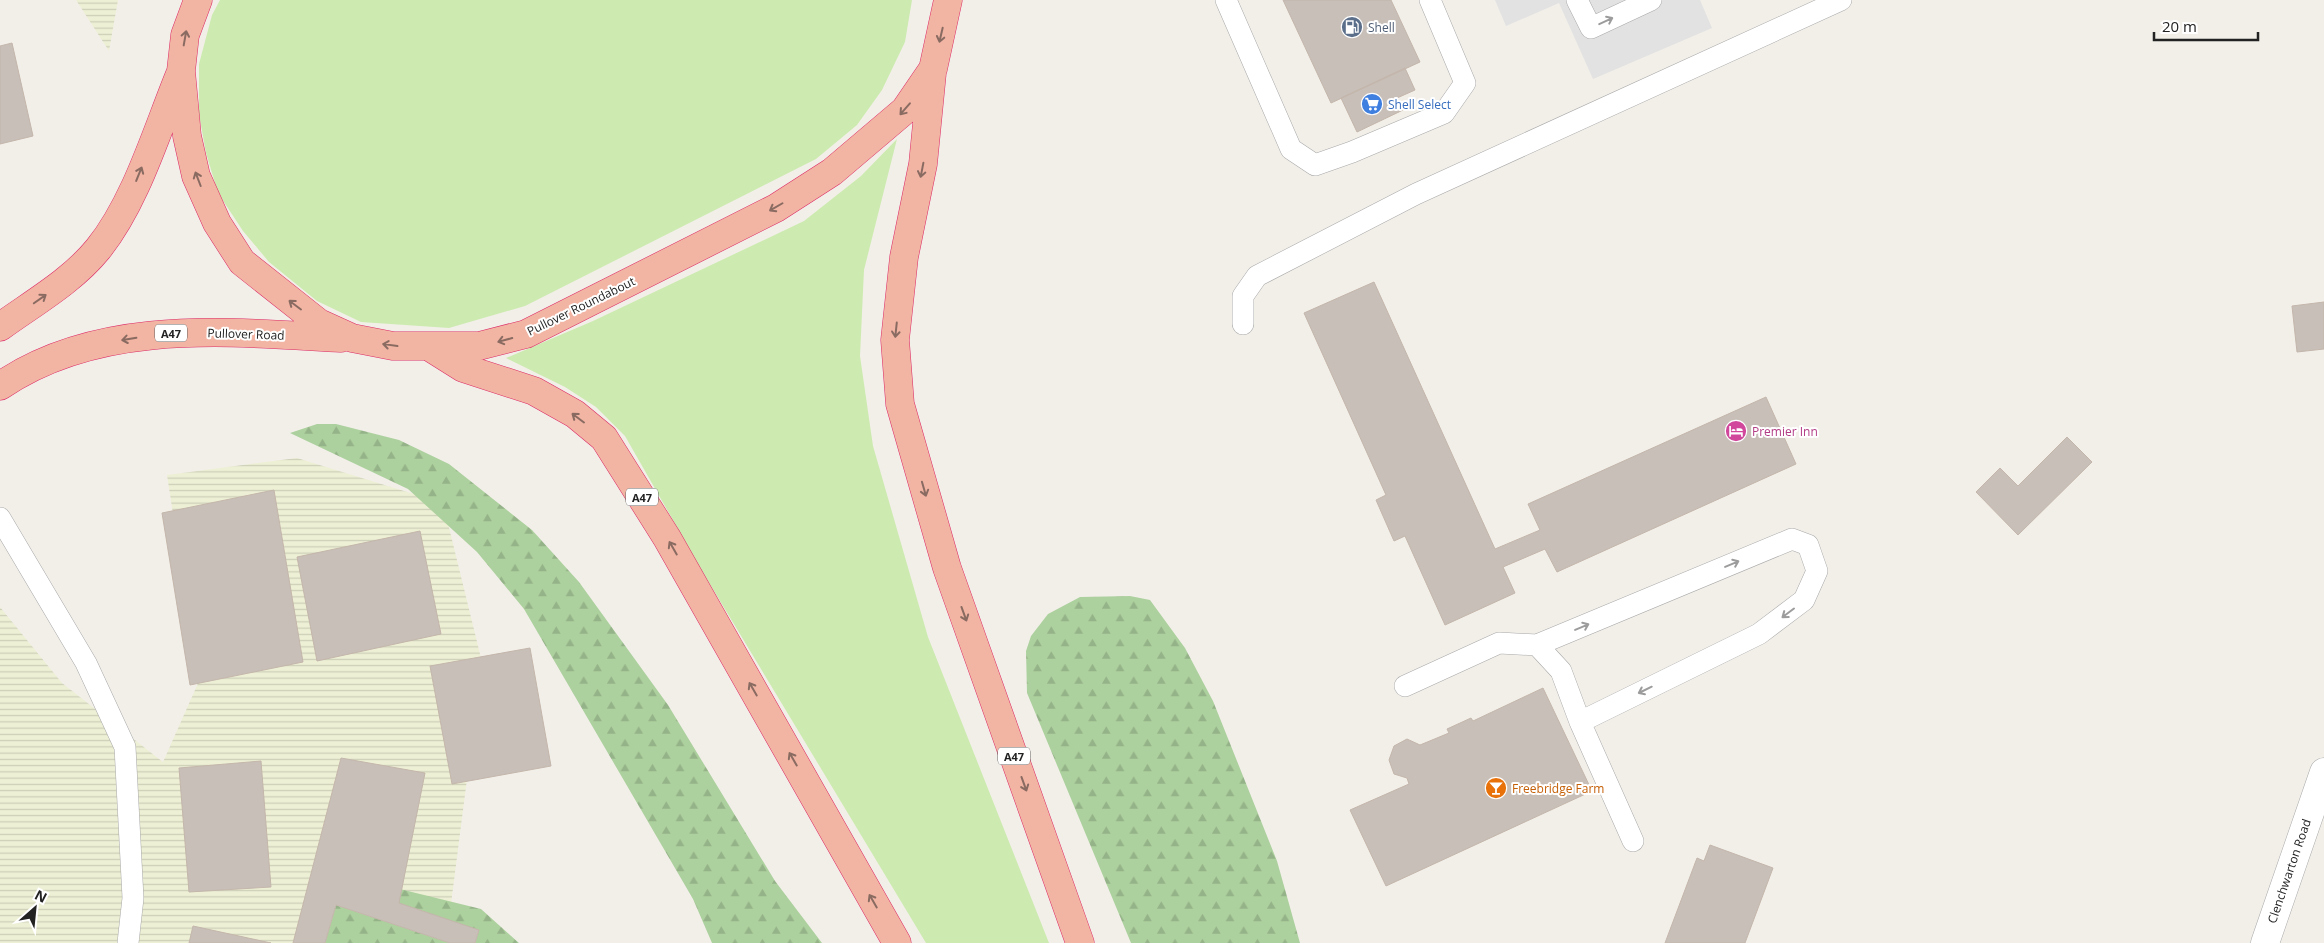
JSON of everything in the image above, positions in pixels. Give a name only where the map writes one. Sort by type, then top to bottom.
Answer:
[{"type":"highway","name":"Pullover Roundabout","points":[[196,2],[185,35],[181,71],[187,136],[196,176],[217,223],[242,262],[319,323],[352,338],[393,346],[480,346],[526,334],[776,208],[832,172],[905,110],[933,69],[948,0]]},
{"type":"highway","name":"A47","points":[[933,69],[923,164],[904,258],[895,340],[900,404],[947,568],[1080,943]]},
{"type":"highway","points":[[0,327],[60,284],[97,250],[125,209],[181,71]]},
{"type":"highway","name":"Pullover Road","points":[[0,386],[55,358],[109,342],[170,333],[215,332],[352,338]]},
{"type":"highway","name":"A47","points":[[428,346],[462,368],[534,392],[575,414],[604,438],[667,538],[897,943]]},
{"type":"street","name":"Clenchwarton Road","points":[[2265,943],[2324,772]]},
{"type":"lane","points":[[1226,0],[1291,150],[1315,165],[1352,152],[1444,113],[1465,83],[1430,0]]},
{"type":"lane","points":[[1577,0],[1591,28],[1651,0]]},
{"type":"lane","points":[[1243,324],[1243,296],[1257,276],[1416,194],[1841,0]]},
{"type":"lane","points":[[3,522],[86,663],[125,747],[133,898],[128,943]]},
{"type":"lane","points":[[1405,686],[1500,643],[1537,645],[1792,538],[1808,545],[1817,571],[1804,600],[1760,634],[1580,722]]},
{"type":"lane","points":[[1537,645],[1562,671],[1580,722],[1633,841]]},
{"type":"green space","points":[[76,0],[118,0],[109,51]]},
{"type":"green space","points":[[220,0],[912,0],[905,42],[882,90],[857,125],[816,159],[525,306],[449,328],[361,322],[317,301],[269,262],[243,231],[218,193],[206,153],[199,114],[199,64],[212,15]]},
{"type":"green space","points":[[897,139],[864,270],[860,356],[873,446],[928,637],[1049,943],[926,943],[702,571],[625,436],[596,407],[565,387],[506,358],[593,321],[804,221],[861,176]]},
{"type":"green space","points":[[317,424],[336,424],[399,440],[449,464],[532,530],[579,582],[668,705],[775,881],[822,943],[712,943],[693,899],[524,609],[477,552],[408,489],[290,433]]},
{"type":"green space","points":[[297,458],[443,503],[482,662],[446,943],[0,943],[0,607],[62,683],[163,762],[199,681],[167,475]]},
{"type":"green space","points":[[1130,596],[1150,600],[1185,648],[1213,701],[1277,861],[1300,943],[1131,943],[1027,693],[1026,651],[1031,636],[1048,614],[1080,597]]},
{"type":"green space","points":[[355,878],[481,909],[519,943],[475,943],[479,930],[335,902]]},
{"type":"green space","points":[[336,905],[450,943],[325,943]]},
{"type":"shaded area","points":[[1495,0],[1700,0],[1712,28],[1593,79],[1559,3],[1506,26]]},
{"type":"building","points":[[1283,0],[1391,0],[1420,62],[1331,103]]},
{"type":"building","points":[[12,43],[33,136],[0,144],[0,46]]},
{"type":"building","name":"Shell Select","points":[[1405,68],[1415,90],[1397,98],[1403,110],[1357,132],[1341,98]]},
{"type":"building","name":"Premier Inn","points":[[1374,282],[1495,549],[1540,530],[1528,504],[1766,397],[1796,464],[1557,572],[1545,549],[1503,567],[1515,593],[1445,625],[1405,536],[1394,541],[1376,500],[1386,495],[1304,313]]},
{"type":"building","points":[[2324,302],[2324,349],[2297,352],[2292,306]]},
{"type":"building","points":[[2067,437],[2092,462],[2018,535],[1976,492],[2000,468],[2018,486]]},
{"type":"building","points":[[274,490],[303,662],[190,685],[162,513]]},
{"type":"building","points":[[420,531],[441,634],[317,661],[297,557]]},
{"type":"building","points":[[530,648],[551,766],[452,784],[430,666]]},
{"type":"building","name":"Freebridge Farm","points":[[1543,688],[1592,791],[1386,886],[1350,810],[1409,784],[1407,778],[1394,774],[1389,760],[1394,746],[1407,739],[1420,745],[1449,733],[1447,729],[1471,718],[1473,721]]},
{"type":"building","points":[[341,758],[425,773],[399,903],[479,930],[475,943],[450,943],[336,905],[325,943],[293,943]]},
{"type":"building","points":[[261,761],[271,887],[189,892],[179,768]]},
{"type":"building","points":[[1710,845],[1773,868],[1745,943],[1665,943],[1697,858],[1704,861]]},
{"type":"building","points":[[193,926],[271,943],[189,943]]},
{"type":"place","name":"Shell","points":[[1352,27]]},
{"type":"place","name":"Shell Select","points":[[1372,104]]},
{"type":"place","name":"Premier Inn","points":[[1736,431]]},
{"type":"place","name":"Freebridge Farm","points":[[1496,788]]}]
